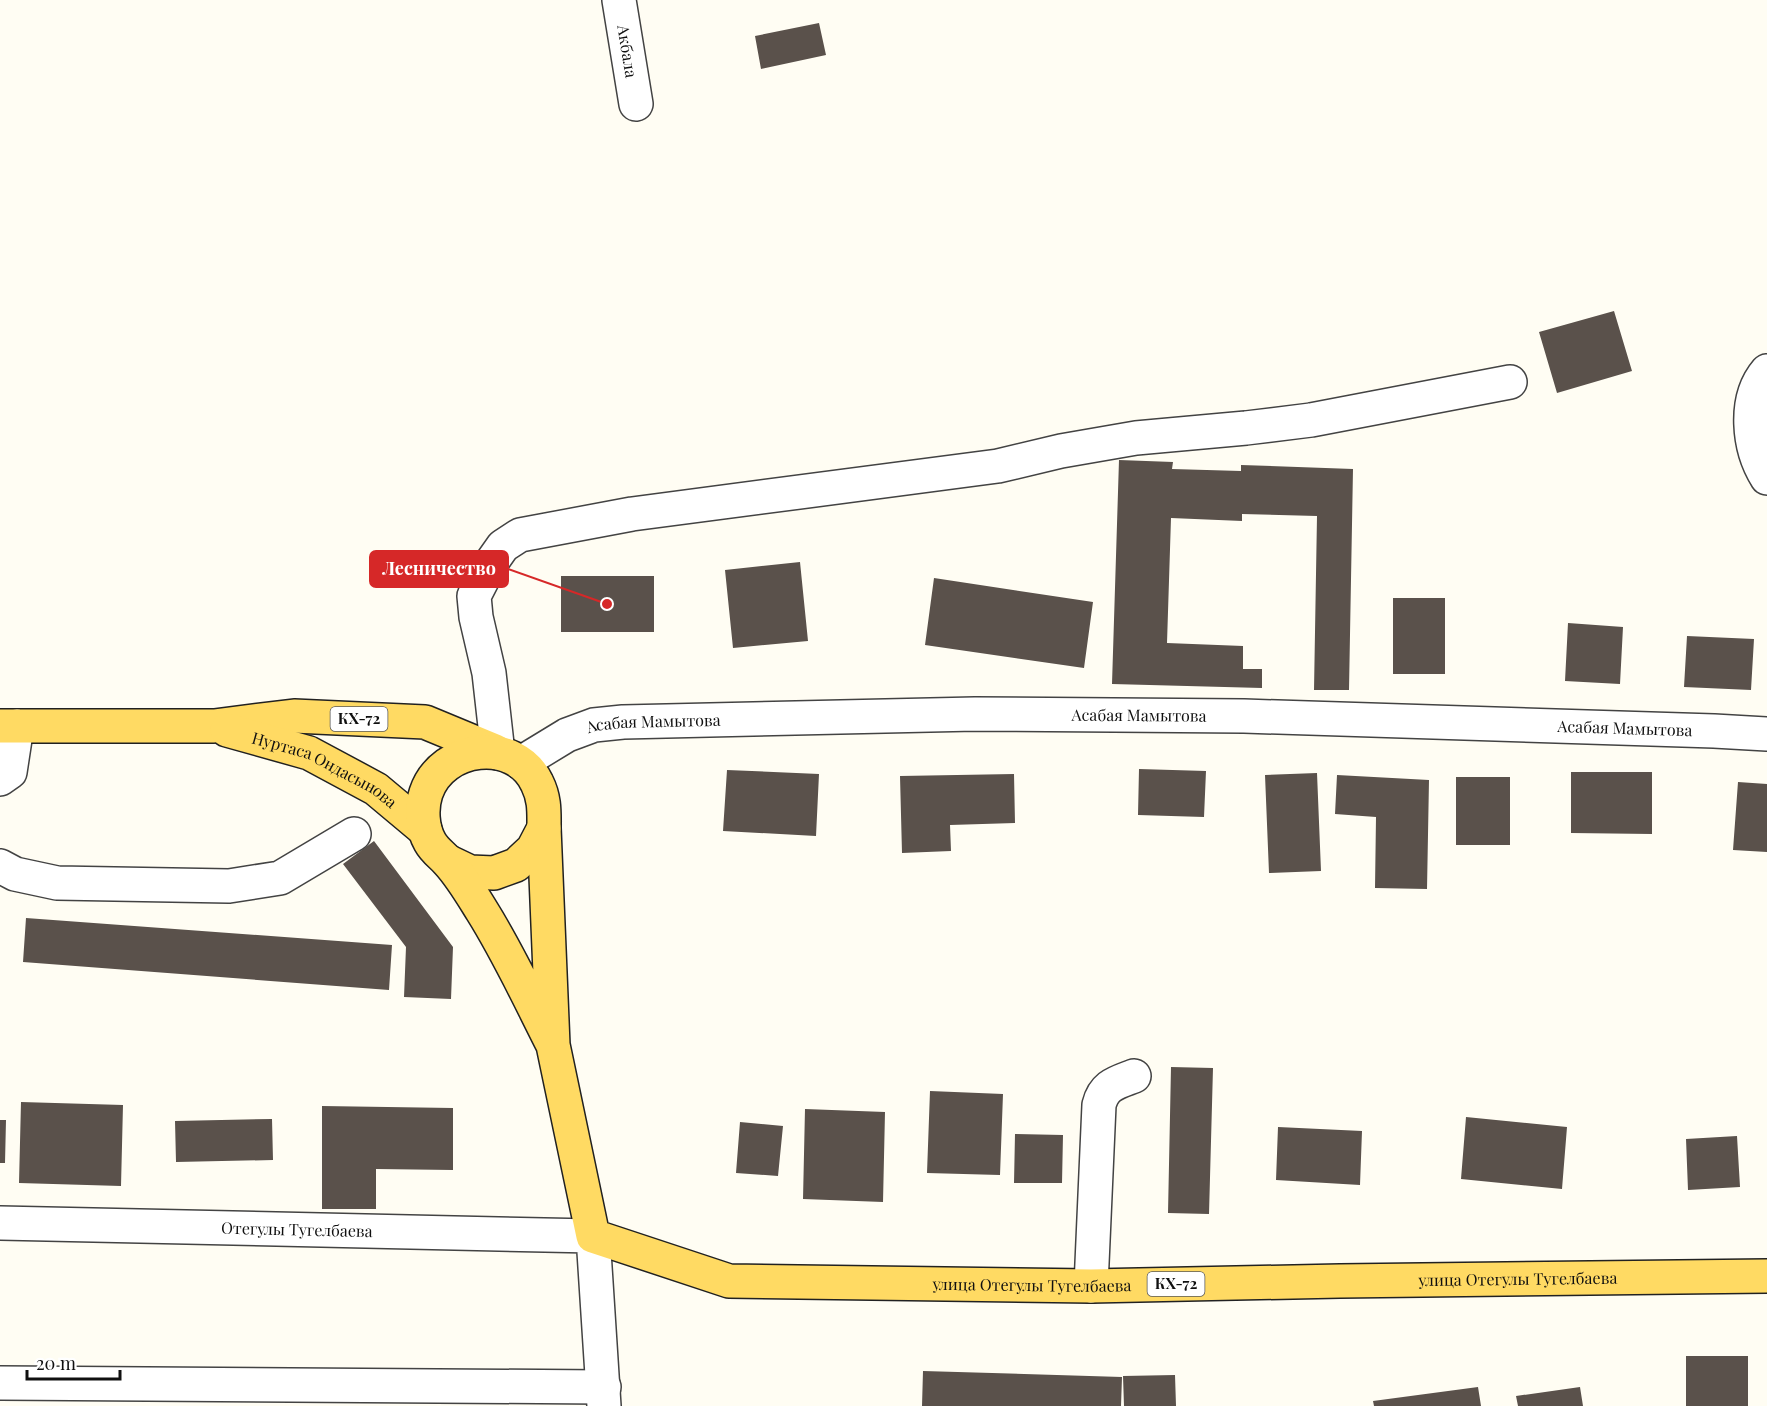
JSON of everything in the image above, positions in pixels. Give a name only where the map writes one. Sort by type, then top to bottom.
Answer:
[{"type":"main road","name":"Нуртаса Ондасынова","points":[[8,726],[214,726],[294,716],[425,722],[510,758]]},
{"type":"main road","name":"Нуртаса Ондасынова","points":[[214,726],[309,753],[376,789],[425,830]]},
{"type":"main road","points":[[425,830],[423,812],[425,794],[434,777],[446,764],[462,755],[480,751],[510,758]]},
{"type":"main road","name":"КХ-72","points":[[510,758],[537,781],[545,804],[553,1045],[593,1236]]},
{"type":"main road","name":"КХ-72","points":[[448,862],[470,872],[494,873],[516,865],[533,849],[544,828]]},
{"type":"main road","name":"КХ-72","points":[[425,830],[430,843],[448,862],[482,911],[509,958],[553,1045]]},
{"type":"main road","name":"улица Отегулы Тугелбаева","points":[[593,1236],[729,1281],[1091,1286],[1767,1276]]},
{"type":"street","name":"Акбала","points":[[619,0],[636,104]]},
{"type":"street","points":[[1767,371],[1759,381],[1754,398],[1751,434],[1760,466],[1767,478]]},
{"type":"street","points":[[510,758],[476,617],[474,596],[491,563],[503,546],[520,535],[632,514],[998,466],[1060,451],[1136,438],[1235,430],[1311,420],[1510,382]]},
{"type":"street","name":"Асабая Мамытова","points":[[510,758],[594,725],[634,722],[975,714],[1232,716],[1767,734]]},
{"type":"street","points":[[3,779],[8,726]]},
{"type":"street","points":[[0,866],[15,874],[57,883],[229,886],[280,878],[354,834]]},
{"type":"street","points":[[1091,1286],[1099,1105],[1102,1094],[1111,1085],[1134,1076]]},
{"type":"street","name":"Отегулы Тугелбаева","points":[[0,1223],[593,1236]]},
{"type":"street","points":[[0,1383],[604,1396],[593,1236]]},
{"type":"building","points":[[819,23],[826,55],[761,69],[755,36]]},
{"type":"building","points":[[1614,311],[1632,371],[1557,393],[1539,332]]},
{"type":"building","points":[[1119,460],[1173,462],[1172,469],[1241,471],[1241,465],[1353,469],[1349,690],[1314,690],[1317,516],[1242,514],[1242,521],[1171,518],[1167,643],[1243,646],[1243,669],[1262,669],[1262,688],[1112,684]]},
{"type":"building","points":[[800,562],[808,641],[733,648],[725,570]]},
{"type":"building","points":[[561,576],[654,576],[654,632],[561,632]]},
{"type":"building","points":[[934,578],[1093,602],[1084,668],[925,645]]},
{"type":"building","points":[[1393,598],[1445,598],[1445,674],[1393,674]]},
{"type":"building","points":[[1568,623],[1623,627],[1620,684],[1565,681]]},
{"type":"building","points":[[1687,636],[1754,639],[1751,690],[1684,687]]},
{"type":"building","points":[[1139,769],[1206,771],[1204,817],[1138,815]]},
{"type":"building","points":[[727,770],[819,774],[816,836],[723,831]]},
{"type":"building","points":[[1571,772],[1652,772],[1652,834],[1571,833]]},
{"type":"building","points":[[1317,773],[1321,871],[1269,873],[1265,775]]},
{"type":"building","points":[[1014,774],[1015,823],[950,825],[951,851],[902,853],[900,776]]},
{"type":"building","points":[[1337,775],[1429,780],[1427,889],[1375,888],[1376,817],[1335,814]]},
{"type":"building","points":[[1456,777],[1510,777],[1510,845],[1456,845]]},
{"type":"building","points":[[1738,782],[1767,784],[1767,852],[1733,850]]},
{"type":"building","points":[[374,841],[453,947],[451,999],[404,997],[406,947],[343,864]]},
{"type":"building","points":[[26,918],[392,945],[389,990],[23,962]]},
{"type":"building","points":[[1171,1067],[1213,1068],[1209,1214],[1168,1213]]},
{"type":"building","points":[[930,1091],[1003,1094],[1000,1175],[927,1173]]},
{"type":"building","points":[[21,1102],[123,1105],[121,1186],[19,1183]]},
{"type":"building","points":[[322,1106],[453,1108],[453,1170],[376,1169],[376,1209],[322,1209]]},
{"type":"building","points":[[805,1109],[885,1112],[883,1202],[803,1199]]},
{"type":"building","points":[[1466,1117],[1567,1127],[1562,1189],[1461,1179]]},
{"type":"building","points":[[272,1119],[273,1160],[176,1162],[175,1121]]},
{"type":"building","points":[[0,1120],[6,1120],[5,1163],[0,1163]]},
{"type":"building","points":[[740,1122],[783,1126],[778,1176],[736,1173]]},
{"type":"building","points":[[1278,1127],[1362,1131],[1360,1185],[1276,1180]]},
{"type":"building","points":[[1015,1134],[1063,1135],[1062,1183],[1014,1183]]},
{"type":"building","points":[[1737,1136],[1740,1187],[1688,1190],[1686,1139]]},
{"type":"building","points":[[1686,1356],[1748,1356],[1748,1406],[1686,1406]]},
{"type":"building","points":[[923,1371],[1122,1377],[1121,1406],[922,1406]]},
{"type":"building","points":[[1175,1375],[1176,1406],[1124,1406],[1123,1376]]},
{"type":"building","points":[[1478,1387],[1481,1406],[1374,1406],[1373,1401]]},
{"type":"building","points":[[1580,1387],[1583,1406],[1518,1406],[1516,1396]]},
{"type":"place","name":"Лесничество","points":[[607,604]]}]
